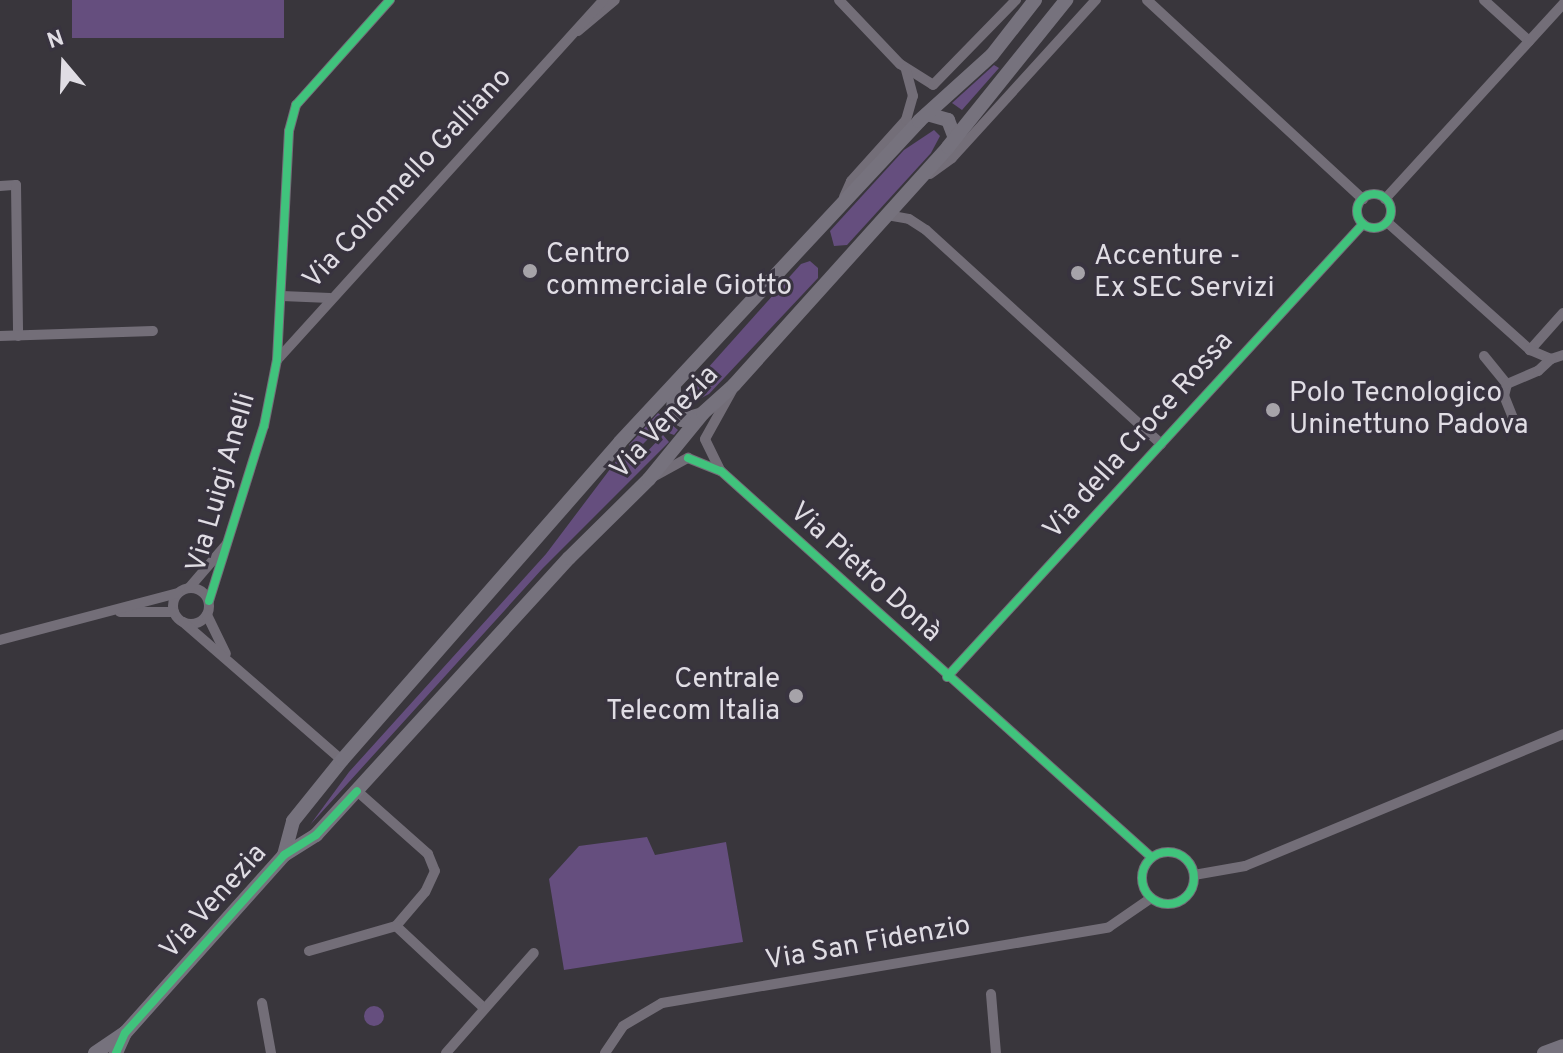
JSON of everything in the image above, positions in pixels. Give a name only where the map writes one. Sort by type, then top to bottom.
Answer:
[{"type":"main road","name":"Via Venezia","points":[[284,855],[293,821],[342,760],[674,387],[927,114],[992,55],[1035,0]]},
{"type":"main road","name":"Via Venezia","points":[[95,1053],[125,1033],[284,855],[316,835],[569,558],[649,479],[703,413],[734,385],[910,190],[1066,0]]},
{"type":"main road","points":[[927,114],[948,120],[955,138]]},
{"type":"main road","points":[[674,387],[673,415],[689,420],[703,413]]},
{"type":"main road","name":"Via Venezia","points":[[116,1053],[125,1033]]},
{"type":"main road","points":[[1544,1053],[1563,1046]]},
{"type":"street","name":"Via Luigi Anelli","points":[[209,601],[264,426],[277,360],[289,131],[296,105],[390,0]]},
{"type":"street","name":"Via Colonnello Galliano","points":[[277,360],[603,0]]},
{"type":"street","name":"Via Colonnello Galliano","points":[[577,32],[615,0]]},
{"type":"street","points":[[839,0],[903,66],[949,92]]},
{"type":"street","points":[[933,85],[1016,0]]},
{"type":"street","name":"Via Venezia","points":[[910,190],[952,158],[1096,0]]},
{"type":"street","points":[[1147,0],[1363,199]]},
{"type":"street","points":[[1484,0],[1529,41]]},
{"type":"street","points":[[1385,199],[1563,4]]},
{"type":"street","name":"Via Venezia","points":[[841,205],[851,181],[912,107],[903,66]]},
{"type":"street","points":[[0,186],[16,185],[18,336]]},
{"type":"street","points":[[1371,195],[1385,199],[1391,211],[1387,222],[1377,228],[1363,224],[1357,211],[1363,199],[1371,195]]},
{"type":"street","points":[[887,215],[909,219],[926,230],[1161,444]]},
{"type":"street","points":[[1387,222],[1530,350],[1551,359]]},
{"type":"street","name":"Via della Croce Rossa","points":[[947,677],[1363,224]]},
{"type":"street","points":[[282,296],[330,298]]},
{"type":"street","points":[[1530,350],[1563,313]]},
{"type":"street","points":[[0,336],[153,331]]},
{"type":"street","points":[[1507,384],[1538,371],[1551,359],[1563,355]]},
{"type":"street","points":[[1484,356],[1507,384]]},
{"type":"street","points":[[1507,384],[1504,396],[1513,418]]},
{"type":"street","name":"Via Pietro Donà","points":[[734,385],[706,430],[707,447],[721,471],[1151,857]]},
{"type":"street","name":"Via Pietro Donà","points":[[649,479],[688,458],[721,471]]},
{"type":"street","name":"Via Luigi Anelli","points":[[189,588],[227,543]]},
{"type":"street","points":[[226,654],[207,615],[209,601],[201,591],[189,588],[178,593],[174,612],[183,622],[226,654],[342,760]]},
{"type":"street","name":"Via Luigi Anelli","points":[[0,640],[114,612],[150,597],[178,593]]},
{"type":"street","name":"Via Luigi Anelli","points":[[114,612],[174,612]]},
{"type":"street","points":[[183,622],[197,623],[207,615]]},
{"type":"street","points":[[1151,898],[1142,878],[1151,857],[1178,854],[1194,875],[1245,866],[1563,734]]},
{"type":"street","points":[[309,951],[396,926],[425,892],[435,871],[428,854],[357,791]]},
{"type":"street","name":"Via San Fidenzio","points":[[605,1053],[623,1026],[662,1003],[1109,927],[1151,898],[1167,904],[1184,898],[1194,875]]},
{"type":"street","points":[[396,926],[484,1008]]},
{"type":"street","points":[[446,1053],[534,953]]},
{"type":"street","points":[[991,994],[996,1053]]},
{"type":"street","points":[[262,1003],[271,1053]]},
{"type":"shaded area","points":[[72,0],[284,0],[284,38],[72,38]]},
{"type":"shaded area","points":[[994,65],[999,68],[962,110],[952,103]]},
{"type":"shaded area","points":[[934,130],[940,136],[931,153],[847,245],[834,246],[830,231],[904,150]]},
{"type":"shaded area","points":[[810,261],[818,268],[818,278],[709,394],[686,406],[684,396],[690,388],[801,264]]},
{"type":"shaded area","points":[[658,413],[678,430],[674,435],[658,429],[636,451],[629,445]]},
{"type":"shaded area","points":[[663,435],[669,442],[543,568],[310,825],[349,772],[546,554],[623,452],[641,458]]},
{"type":"shaded area","points":[[647,837],[655,855],[726,842],[743,942],[564,970],[549,879],[579,846]]},
{"type":"shaded area","points":[[370,1006],[378,1006],[384,1016],[378,1026],[370,1026],[364,1020],[364,1012]]},
{"type":"cycle path","points":[[209,601],[264,426],[277,360],[289,131],[296,105],[390,0]]},
{"type":"cycle path","points":[[1374,194],[1386,199],[1391,211],[1386,223],[1374,228],[1362,223],[1357,211],[1362,199],[1374,194]]},
{"type":"cycle path","points":[[947,677],[1363,224]]},
{"type":"cycle path","points":[[688,458],[721,471],[1151,857]]},
{"type":"cycle path","points":[[116,1053],[125,1033],[284,855],[316,835],[357,791]]},
{"type":"cycle path","points":[[1168,852],[1186,860],[1194,878],[1186,896],[1168,904],[1150,896],[1142,878],[1150,860],[1168,852]]},
{"type":"place","name":"Centro commerciale Giotto","points":[[530,271]]},
{"type":"place","name":"Accenture - Ex SEC Servizi","points":[[1078,273]]},
{"type":"place","name":"Polo Tecnologico Uninettuno Padova","points":[[1273,410]]},
{"type":"place","name":"Centrale Telecom Italia","points":[[796,696]]}]
